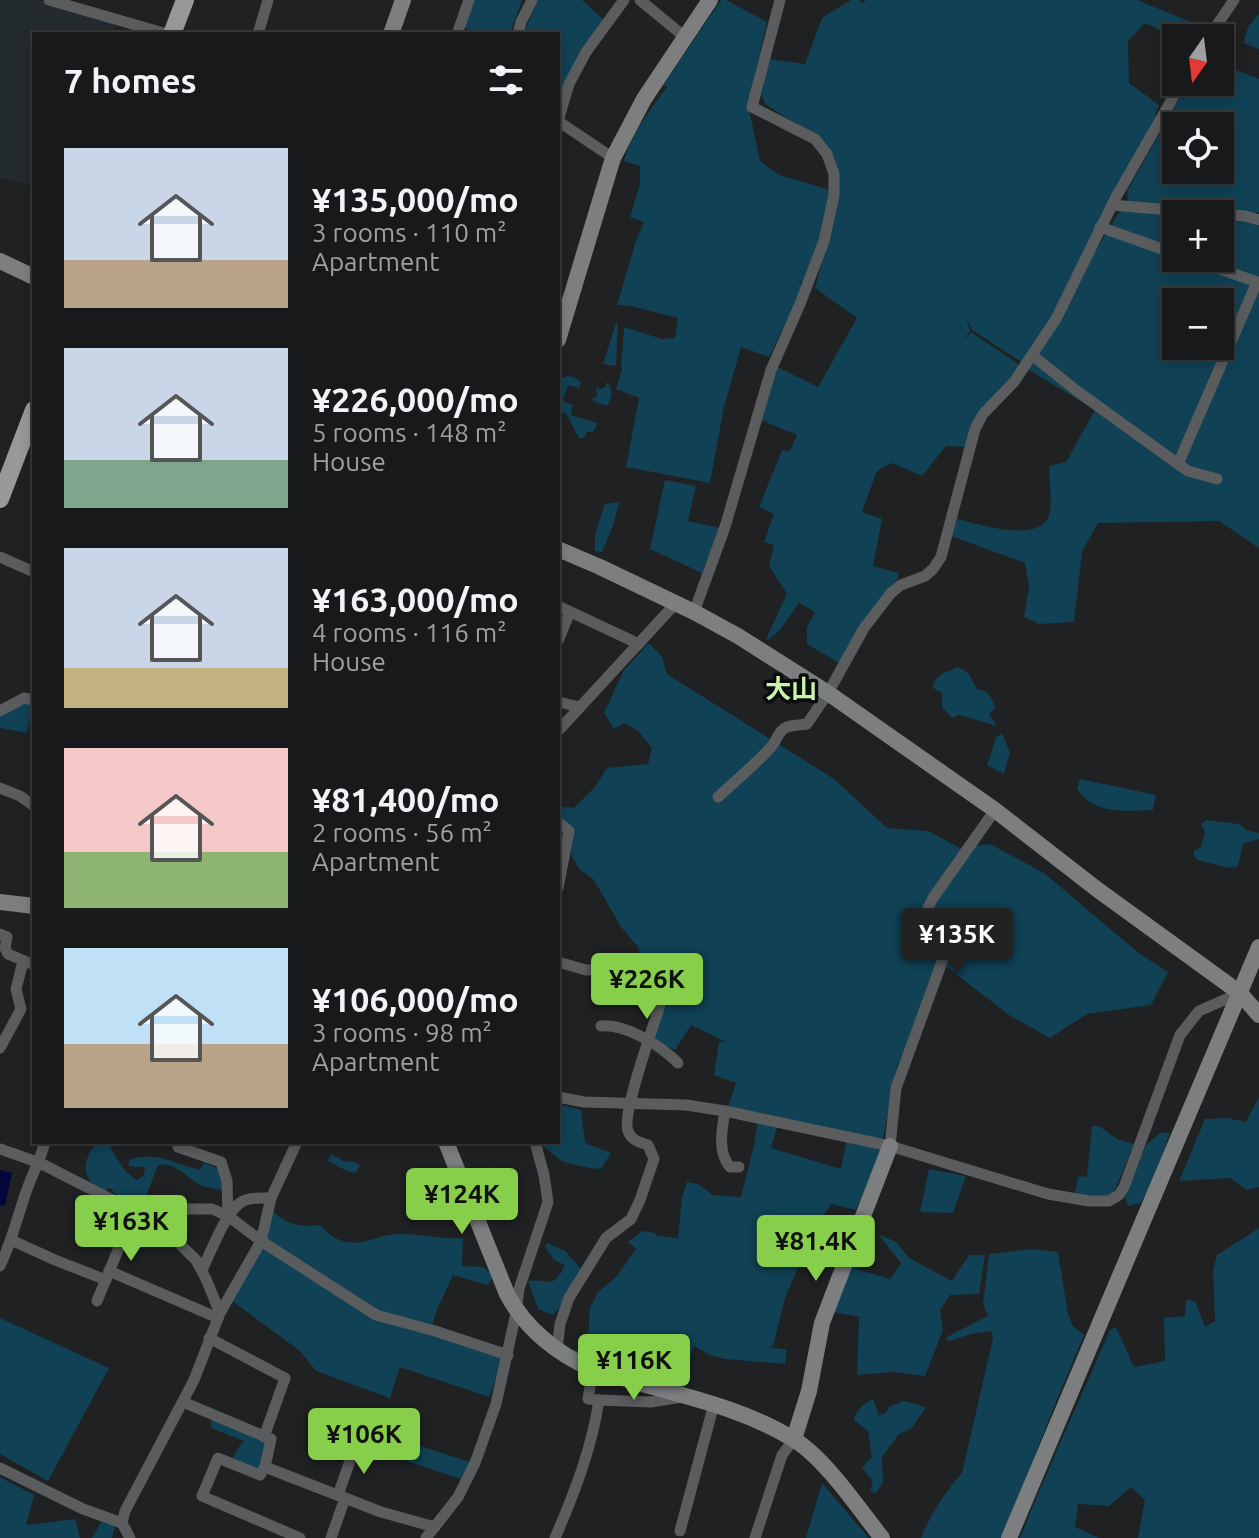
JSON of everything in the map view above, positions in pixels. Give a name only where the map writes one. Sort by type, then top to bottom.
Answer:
[{"type":"main road","points":[[170,32],[185,0]]},
{"type":"main road","points":[[0,499],[32,415]]},
{"type":"street","points":[[49,0],[162,32]]},
{"type":"street","points":[[259,32],[268,0]]},
{"type":"street","points":[[392,32],[403,0]]},
{"type":"street","points":[[458,32],[469,0]]},
{"type":"street","points":[[518,32],[532,0]]},
{"type":"street","points":[[560,114],[569,84],[586,52],[624,0]]},
{"type":"street","points":[[640,0],[686,38]]},
{"type":"street","points":[[560,333],[613,158],[644,99],[710,0]]},
{"type":"street","points":[[694,612],[725,527],[771,370],[824,241],[834,195],[834,174],[827,154],[815,139],[752,107],[780,0]]},
{"type":"street","points":[[1218,24],[1234,0]]},
{"type":"street","points":[[718,797],[737,779],[746,775],[781,731],[807,724],[864,628],[891,593],[901,585],[925,576],[941,557],[975,429],[983,414],[1014,382],[1056,319],[1100,227],[1174,96]]},
{"type":"street","points":[[560,122],[613,158]]},
{"type":"street","points":[[1112,205],[1162,209]]},
{"type":"street","points":[[1234,216],[1259,220]]},
{"type":"street","points":[[1100,227],[1162,249]]},
{"type":"street","points":[[0,261],[32,276]]},
{"type":"street","points":[[1178,464],[1257,282],[1229,272]]},
{"type":"street","points":[[1032,355],[1188,471],[1217,479]]},
{"type":"street","points":[[560,550],[694,612],[828,693],[995,810],[1098,890],[1240,993],[1259,1015]]},
{"type":"street","points":[[0,557],[32,571]]},
{"type":"street","points":[[560,729],[676,603]]},
{"type":"street","points":[[560,630],[564,609],[639,644]]},
{"type":"street","points":[[0,711],[24,698],[32,700]]},
{"type":"street","points":[[560,702],[580,707]]},
{"type":"street","points":[[0,788],[32,805]]},
{"type":"street","points":[[755,1538],[782,1455],[794,1439],[809,1391],[822,1323],[890,1146],[896,1088],[943,959],[926,919],[927,908],[995,810]]},
{"type":"street","points":[[560,824],[569,831],[569,839],[560,879]]},
{"type":"street","points":[[0,902],[32,906]]},
{"type":"street","points":[[0,934],[7,937],[5,948],[8,954],[29,963],[16,989],[21,1009],[0,1048]]},
{"type":"street","points":[[1009,1538],[1259,947]]},
{"type":"street","points":[[557,1349],[560,1324],[569,1298],[606,1238],[631,1219],[654,1159],[648,1145],[631,1137],[626,1128],[630,1103],[662,999],[663,985],[651,971],[633,968],[586,970],[560,963]]},
{"type":"street","points":[[560,1097],[584,1102],[686,1105],[725,1111],[890,1146],[1048,1194],[1109,1201],[1119,1195],[1124,1187],[1180,1035],[1199,1011],[1240,993]]},
{"type":"street","points":[[601,1026],[612,1026],[634,1034],[667,1052],[678,1063]]},
{"type":"street","points":[[725,1111],[721,1149],[730,1167],[739,1167]]},
{"type":"street","points":[[0,1266],[45,1144]]},
{"type":"street","points":[[177,1144],[178,1147],[221,1162],[227,1181],[228,1216]]},
{"type":"street","points":[[130,1538],[122,1523],[125,1511],[194,1380],[219,1315],[261,1241],[271,1198],[296,1144]]},
{"type":"street","points":[[447,1144],[516,1313],[541,1338],[593,1369],[714,1404],[769,1425],[794,1439],[829,1472],[882,1538]]},
{"type":"street","points":[[426,1538],[458,1497],[475,1463],[496,1404],[519,1289],[548,1202],[536,1144]]},
{"type":"street","points":[[0,1149],[40,1163],[134,1211],[152,1217],[196,1260],[219,1315]]},
{"type":"street","points":[[202,1270],[228,1216],[239,1203],[271,1198]]},
{"type":"street","points":[[152,1217],[189,1209],[212,1209],[228,1216],[261,1241],[376,1315],[508,1355]]},
{"type":"street","points":[[97,1301],[134,1211]]},
{"type":"street","points":[[11,1240],[55,1260],[108,1275],[219,1315]]},
{"type":"street","points":[[209,1338],[285,1378],[264,1437]]},
{"type":"street","points":[[593,1369],[588,1399],[651,1402],[685,1396]]},
{"type":"street","points":[[555,1538],[571,1500],[596,1421],[599,1400]]},
{"type":"street","points":[[183,1402],[271,1439],[265,1467],[260,1475],[218,1458],[202,1496],[300,1538]]},
{"type":"street","points":[[680,1531],[714,1404]]},
{"type":"street","points":[[331,1538],[356,1444]]},
{"type":"street","points":[[265,1467],[381,1512],[435,1527]]},
{"type":"street","points":[[0,1468],[83,1509],[122,1523]]},
{"type":"shaded area","points":[[0,0],[40,0],[116,24],[114,32],[32,32],[32,186],[0,178]]},
{"type":"shaded area","points":[[471,0],[522,0],[511,32],[470,32],[464,27]]},
{"type":"shaded area","points":[[538,0],[582,0],[604,20],[560,100],[560,32],[524,32]]},
{"type":"shaded area","points":[[721,0],[767,22],[748,104],[760,161],[779,175],[830,190],[821,234],[804,285],[796,276],[803,287],[769,357],[741,347],[724,407],[710,483],[626,467],[639,398],[616,389],[622,369],[624,327],[662,339],[675,338],[678,318],[617,305],[644,222],[630,217],[640,184],[640,166],[624,161],[627,152],[642,122],[668,86],[663,86]]},
{"type":"shaded area","points":[[851,0],[862,3],[866,0],[1137,0],[1196,24],[1162,24],[1162,31],[1145,23],[1128,41],[1129,83],[1159,105],[1155,116],[1159,118],[1048,327],[1023,363],[972,330],[966,317],[970,331],[961,343],[971,332],[1021,366],[966,447],[946,446],[922,476],[892,463],[877,471],[862,512],[882,519],[873,566],[899,573],[839,663],[807,644],[807,627],[815,612],[799,603],[780,630],[766,639],[787,594],[769,566],[774,545],[764,542],[774,514],[759,507],[782,450],[790,451],[797,435],[761,420],[777,367],[818,387],[857,318],[815,288],[838,202],[825,146],[765,104],[761,94],[770,59],[805,64],[822,18]]},
{"type":"shaded area","points":[[1259,14],[1259,49],[1244,43],[1248,27]]},
{"type":"shaded area","points":[[1234,70],[1259,79],[1259,212],[1234,213],[1234,200],[1162,200],[1162,205],[1128,201],[1127,191],[1162,129],[1162,184],[1234,184],[1234,112],[1172,112],[1181,96],[1234,96]]},
{"type":"shaded area","points":[[1123,206],[1162,212],[1162,272],[1234,272],[1234,215],[1245,216],[1259,227],[1259,548],[1219,521],[1098,523],[1082,552],[1074,622],[1039,624],[1024,617],[1029,588],[1025,563],[951,536],[957,519],[1010,530],[1036,528],[1045,522],[1051,506],[1049,466],[1066,462],[1095,410],[1024,367]]},
{"type":"shaded area","points":[[616,323],[616,366],[603,364]]},
{"type":"shaded area","points":[[567,376],[581,382],[579,388],[568,385],[563,401],[573,405],[571,415],[597,423],[594,431],[587,432],[584,438],[579,438],[566,414],[560,411],[560,379]]},
{"type":"shaded area","points":[[607,382],[612,394],[607,406],[592,399],[597,397],[596,388],[605,387]]},
{"type":"shaded area","points":[[665,480],[696,486],[688,521],[720,528],[702,573],[650,549]]},
{"type":"shaded area","points":[[619,502],[602,552],[595,551],[595,534],[605,504]]},
{"type":"shaded area","points":[[649,643],[662,657],[667,674],[834,779],[887,828],[928,831],[960,848],[990,844],[1044,873],[1140,954],[1168,972],[1151,1005],[1087,1014],[1050,1038],[1009,1015],[944,965],[897,1067],[882,1143],[727,1110],[736,1083],[714,1075],[719,1042],[726,1042],[691,1025],[675,1050],[650,1040],[668,992],[651,971],[641,967],[639,948],[621,927],[594,880],[579,869],[571,854],[571,831],[560,828],[560,806],[574,808],[594,788],[607,768],[648,764],[652,748],[638,731],[624,723],[614,729],[604,713],[624,670]]},
{"type":"shaded area","points":[[958,667],[968,673],[977,689],[987,692],[996,707],[989,714],[997,726],[959,715],[952,718],[942,707],[942,693],[933,688],[934,683],[942,674]]},
{"type":"shaded area","points":[[23,702],[32,703],[27,733],[0,728],[0,711]]},
{"type":"shaded area","points":[[1002,733],[1010,752],[1004,774],[987,765],[996,738]]},
{"type":"shaded area","points":[[1080,779],[1156,795],[1153,810],[1122,811],[1101,807],[1077,789]]},
{"type":"shaded area","points":[[1206,820],[1239,824],[1246,830],[1259,833],[1259,839],[1243,844],[1238,866],[1229,868],[1197,860],[1194,851],[1201,847],[1205,831],[1201,824]]},
{"type":"shaded area","points":[[1259,1097],[1259,1187],[1247,1190],[1230,1178],[1179,1181],[1205,1119],[1227,1118],[1246,1122]]},
{"type":"shaded area","points":[[560,1105],[581,1110],[585,1143],[611,1153],[601,1169],[562,1161],[541,1145],[560,1144]]},
{"type":"shaded area","points":[[758,1120],[778,1124],[771,1148],[841,1169],[847,1138],[880,1148],[881,1155],[856,1210],[831,1204],[814,1231],[785,1298],[773,1346],[769,1347],[787,1350],[785,1364],[724,1359],[694,1346],[684,1387],[669,1386],[624,1375],[567,1349],[587,1351],[590,1308],[598,1292],[617,1276],[636,1249],[628,1242],[642,1231],[678,1238],[682,1197],[687,1182],[698,1184],[713,1195],[741,1197]]},
{"type":"shaded area","points":[[1092,1126],[1099,1126],[1117,1139],[1134,1144],[1113,1194],[1105,1198],[1075,1194],[1078,1177],[1087,1176]]},
{"type":"shaded area","points":[[1160,1133],[1170,1133],[1150,1190],[1140,1203],[1128,1206],[1125,1197],[1146,1145]]},
{"type":"shaded area","points":[[97,1144],[109,1144],[123,1168],[137,1180],[144,1175],[145,1167],[128,1165],[130,1159],[158,1158],[200,1170],[204,1163],[222,1170],[227,1191],[200,1185],[176,1168],[158,1165],[144,1202],[137,1207],[121,1199],[110,1188],[104,1191],[90,1181],[86,1162]]},
{"type":"shaded area","points":[[331,1154],[360,1165],[356,1173],[328,1161]]},
{"type":"shaded area","points":[[490,1166],[495,1207],[508,1207],[507,1197],[516,1196],[515,1214],[492,1217],[488,1211],[480,1214],[462,1167],[482,1177]]},
{"type":"shaded area","points":[[929,1169],[966,1176],[953,1213],[920,1212]]},
{"type":"shaded area","points":[[0,1170],[12,1173],[5,1206],[0,1205]]},
{"type":"shaded area","points":[[268,1208],[292,1223],[320,1225],[332,1236],[352,1243],[397,1234],[463,1238],[462,1266],[484,1267],[493,1276],[488,1285],[453,1275],[431,1331],[506,1352],[489,1397],[400,1367],[390,1398],[316,1371],[300,1351],[228,1298],[263,1242]]},
{"type":"shaded area","points":[[1259,1228],[1259,1538],[1138,1538],[1145,1500],[1131,1487],[1109,1506],[1078,1504],[1075,1527],[1099,1538],[1020,1538],[1110,1330],[1116,1327],[1134,1367],[1165,1361],[1164,1318],[1185,1316],[1186,1300],[1195,1301],[1205,1327],[1215,1321],[1213,1270],[1217,1255]]},
{"type":"shaded area","points":[[878,1234],[896,1242],[909,1258],[952,1281],[969,1255],[985,1255],[979,1294],[950,1295],[940,1310],[943,1330],[925,1376],[893,1372],[857,1375],[861,1317],[832,1312],[850,1267],[890,1279],[901,1263]]},
{"type":"shaded area","points":[[547,1243],[565,1251],[583,1271],[553,1315],[538,1309],[528,1281],[553,1281],[565,1265],[554,1260],[545,1247]]},
{"type":"shaded area","points":[[1032,1249],[1058,1252],[1068,1314],[1073,1326],[1084,1335],[1003,1538],[921,1538],[939,1504],[962,1473],[993,1338],[991,1331],[949,1341],[945,1338],[988,1316],[983,1304],[989,1254]]},
{"type":"shaded area","points":[[0,1318],[109,1368],[48,1481],[0,1454]]},
{"type":"shaded area","points":[[873,1399],[879,1415],[904,1401],[926,1407],[911,1429],[899,1434],[882,1457],[883,1483],[875,1494],[870,1490],[873,1482],[862,1467],[872,1457],[868,1431],[854,1420],[861,1407]]},
{"type":"shaded area","points":[[320,1414],[470,1462],[461,1479],[324,1434]]},
{"type":"shaded area","points":[[212,1419],[264,1439],[266,1450],[257,1472],[231,1461],[244,1441],[211,1428]]},
{"type":"shaded area","points":[[0,1477],[34,1495],[26,1525],[75,1519],[80,1538],[0,1538]]},
{"type":"shaded area","points":[[822,1483],[869,1538],[806,1538]]},
{"type":"shaded area","points":[[101,1522],[116,1524],[112,1538],[92,1538]]},
{"type":"district","name":"大山","points":[[791,689]]}]
